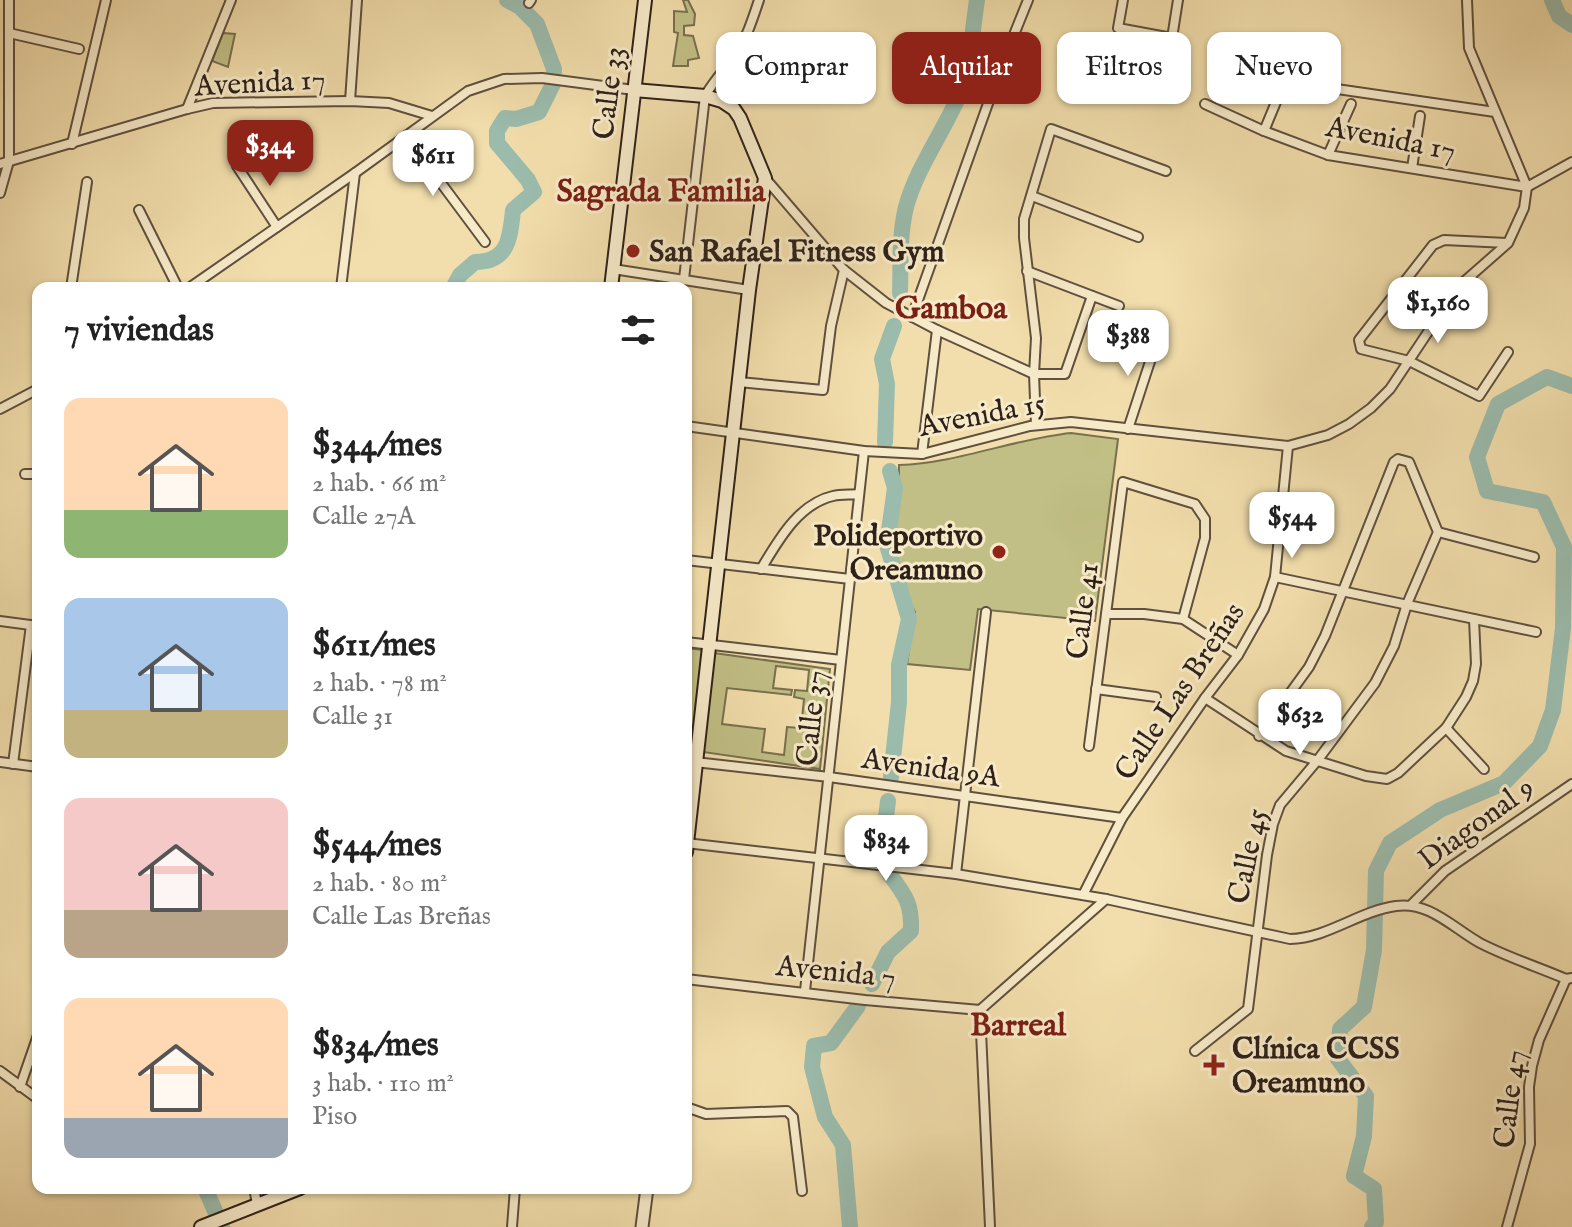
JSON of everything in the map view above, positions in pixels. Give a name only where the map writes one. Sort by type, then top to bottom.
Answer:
[{"type":"main road","name":"Calle 33","points":[[612,282],[645,0]]},
{"type":"main road","points":[[634,90],[705,96],[734,109],[765,178],[749,290],[709,645],[692,755]]},
{"type":"main road","points":[[204,1226],[284,1194]]},
{"type":"street","points":[[0,193],[9,33],[5,21],[9,0]]},
{"type":"street","points":[[72,144],[106,0]]},
{"type":"street","points":[[187,109],[231,0]]},
{"type":"street","points":[[350,101],[357,0]]},
{"type":"street","points":[[684,279],[705,96],[721,70],[735,55],[759,0]]},
{"type":"street","points":[[912,317],[1028,0]]},
{"type":"street","points":[[1123,0],[1118,28],[1172,38],[1178,0]]},
{"type":"street","points":[[1288,446],[1328,435],[1349,424],[1390,389],[1458,287],[1508,243],[1524,208],[1527,187],[1469,48],[1467,0]]},
{"type":"street","points":[[9,33],[79,49]]},
{"type":"street","points":[[198,282],[468,91],[504,79],[542,78],[634,90]]},
{"type":"street","points":[[1341,90],[1495,112]]},
{"type":"street","name":"Avenida 17","points":[[4,163],[213,103],[389,103],[432,116]]},
{"type":"street","name":"Avenida 17","points":[[1205,104],[1328,155],[1527,187]]},
{"type":"street","points":[[1264,131],[1275,104]]},
{"type":"street","points":[[1328,155],[1351,104]]},
{"type":"street","points":[[1412,168],[1420,116]]},
{"type":"street","points":[[1036,425],[1036,338],[1024,219],[1051,129],[1166,171]]},
{"type":"street","points":[[406,136],[485,242]]},
{"type":"street","points":[[1527,187],[1572,162]]},
{"type":"street","points":[[237,166],[277,227]]},
{"type":"street","points":[[342,282],[355,173]]},
{"type":"street","points":[[765,178],[844,270],[886,303],[1034,374],[1065,374],[1092,296]]},
{"type":"street","points":[[72,282],[87,182]]},
{"type":"street","points":[[1032,196],[1138,237]]},
{"type":"street","points":[[139,210],[175,282]]},
{"type":"street","points":[[1508,243],[1438,242],[1358,345],[1361,349],[1409,361],[1479,396],[1508,352]]},
{"type":"street","points":[[613,269],[749,290]]},
{"type":"street","points":[[739,382],[823,390],[831,326],[844,270]]},
{"type":"street","points":[[1027,271],[1119,306]]},
{"type":"street","points":[[922,454],[937,330]]},
{"type":"street","points":[[1128,429],[1158,337]]},
{"type":"street","points":[[0,394],[2,408],[32,392]]},
{"type":"street","name":"Avenida 15","points":[[692,427],[864,451],[922,454],[1036,425],[1071,422],[1288,446]]},
{"type":"street","name":"Calle Las Breñas","points":[[1083,895],[1122,818],[1238,655],[1264,609],[1275,577],[1288,446]]},
{"type":"street","name":"Calle 37","points":[[805,991],[864,451]]},
{"type":"street","points":[[1259,736],[1309,667],[1325,636],[1394,462],[1404,459],[1409,462],[1438,532],[1534,557]]},
{"type":"street","points":[[25,474],[32,474]]},
{"type":"street","name":"Calle 41","points":[[1089,746],[1123,482],[1195,504],[1205,519],[1205,538],[1183,619]]},
{"type":"street","points":[[761,569],[794,521],[810,507],[832,496],[859,494]]},
{"type":"street","name":"Calle 45","points":[[1195,1051],[1248,1009],[1273,824],[1280,805],[1375,683],[1394,646],[1407,604],[1438,532]]},
{"type":"street","points":[[692,561],[850,579]]},
{"type":"street","points":[[1275,577],[1536,632]]},
{"type":"street","points":[[956,874],[986,612]]},
{"type":"street","points":[[1106,614],[1144,614],[1183,619],[1238,655]]},
{"type":"street","points":[[1205,698],[1286,751],[1366,776],[1387,779],[1398,773],[1446,728],[1473,681],[1476,664],[1474,619]]},
{"type":"street","points":[[0,621],[32,626]]},
{"type":"street","points":[[692,643],[841,660]]},
{"type":"street","points":[[13,764],[32,645]]},
{"type":"street","points":[[1096,689],[1156,697]]},
{"type":"street","points":[[1446,728],[1484,769]]},
{"type":"street","name":"Avenida 9A","points":[[692,761],[1122,818]]},
{"type":"street","points":[[0,762],[32,766]]},
{"type":"street","name":"Diagonal 9","points":[[1411,905],[1445,871],[1572,784]]},
{"type":"street","points":[[692,845],[956,874],[1106,899],[1256,933],[1305,938],[1387,907],[1411,905],[1431,911],[1480,943],[1570,980]]},
{"type":"street","points":[[990,1227],[980,1010],[1106,899]]},
{"type":"street","name":"Avenida 7","points":[[692,980],[980,1010]]},
{"type":"street","name":"Calle 47","points":[[1507,1227],[1530,1144],[1529,1087],[1532,1066],[1539,1040],[1570,980]]},
{"type":"street","points":[[20,1087],[32,1052]]},
{"type":"street","points":[[0,1071],[32,1095]]},
{"type":"street","points":[[692,1109],[706,1114],[787,1111],[793,1117],[802,1191]]},
{"type":"street","points":[[255,1194],[257,1204]]},
{"type":"street","points":[[512,1227],[515,1194]]},
{"type":"street","points":[[642,1227],[646,1194]]},
{"type":"shaded area","points":[[683,0],[688,0],[695,14],[694,25],[684,26],[684,35],[693,36],[699,58],[688,60],[688,66],[673,66],[678,33],[674,32],[674,11],[687,12]]},
{"type":"shaded area","points":[[223,33],[235,34],[228,67],[212,61]]},
{"type":"shaded area","name":"Polideportivo Oreamuno","points":[[1071,433],[1118,439],[1095,621],[978,609],[970,670],[907,664],[915,612],[899,582],[893,547],[899,502],[899,465],[943,460]]},
{"type":"shaded area","points":[[692,649],[703,650],[692,752]]},
{"type":"shaded area","points":[[714,653],[830,669],[820,769],[703,752]],"holes":[[[776,666],[809,670],[807,691],[795,690],[794,697],[804,699],[801,728],[787,727],[784,755],[762,752],[765,729],[722,724],[727,688],[791,695],[792,690],[773,688]]]},
{"type":"waterway","points":[[456,282],[475,262],[486,261],[501,253],[508,239],[513,210],[534,192],[528,180],[497,143],[497,131],[505,118],[516,119],[539,112],[553,84],[554,69],[537,24],[520,7],[507,0]]},
{"type":"waterway","points":[[900,293],[901,239],[906,207],[916,180],[961,90],[977,0]]},
{"type":"waterway","points":[[1552,0],[1559,16],[1572,25]]},
{"type":"waterway","points":[[885,442],[887,384],[882,359],[894,326]]},
{"type":"waterway","points":[[1372,1227],[1376,1222],[1374,1189],[1354,1176],[1364,1136],[1366,1096],[1338,1059],[1340,1029],[1364,1007],[1374,950],[1376,871],[1390,843],[1440,810],[1504,783],[1540,746],[1553,710],[1563,628],[1564,547],[1543,502],[1487,491],[1477,457],[1498,404],[1547,377],[1572,386]]},
{"type":"waterway","points":[[890,471],[895,488],[887,545],[909,619],[899,665],[899,702],[891,777]]},
{"type":"waterway","points":[[881,856],[888,801]]},
{"type":"waterway","points":[[872,984],[888,952],[911,931],[907,901],[890,875]]},
{"type":"waterway","points":[[850,1227],[843,1145],[825,1117],[812,1067],[814,1046],[831,1043],[858,1006]]},
{"type":"waterway","points":[[208,1194],[222,1227]]},
{"type":"place","name":"San Rafael Fitness Gym","points":[[633,251]]},
{"type":"place","name":"Polideportivo Oreamuno","points":[[999,552]]},
{"type":"place","name":"Clínica CCSS Oreamuno","points":[[1214,1065]]},
{"type":"district","name":"Sagrada Familia","points":[[661,190]]},
{"type":"district","name":"Gamboa","points":[[951,307]]},
{"type":"district","name":"Barreal","points":[[1018,1024]]}]
